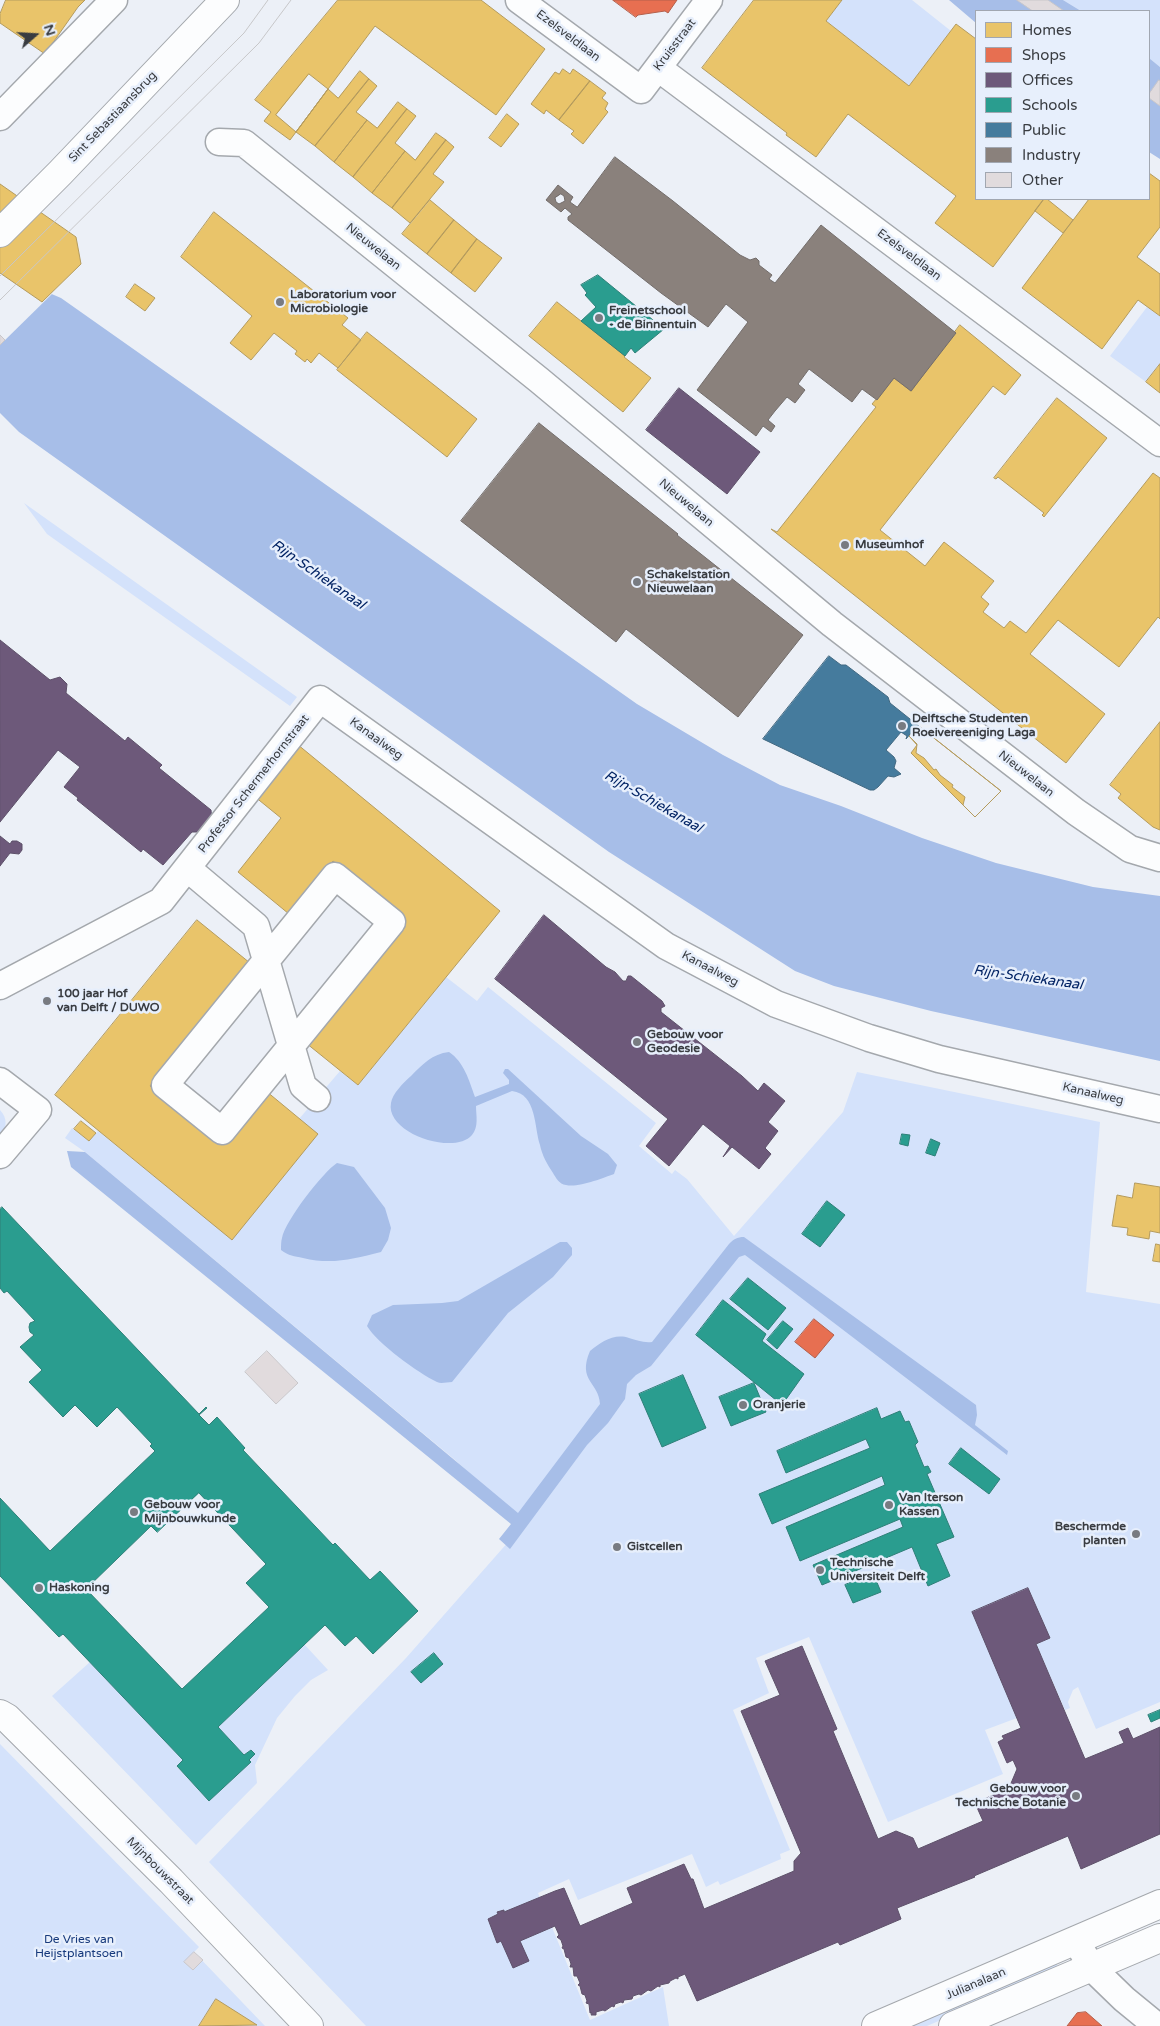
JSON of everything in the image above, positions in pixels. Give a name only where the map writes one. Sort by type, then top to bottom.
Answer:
[{"type":"main road","name":"Sint Sebastiaansbrug","points":[[0,233],[225,0]]},
{"type":"main road","name":"Mijnbouwstraat","points":[[2,1712],[171,1881],[309,2026]]},
{"type":"main road","name":"Julianalaan","points":[[876,2026],[1160,1904]]},
{"type":"main road","points":[[952,2026],[1160,1938]]},
{"type":"street","points":[[0,117],[114,0]]},
{"type":"street","name":"Ezelsveldlaan","points":[[519,0],[641,90]]},
{"type":"street","name":"Kruisstraat","points":[[641,90],[709,0]]},
{"type":"street","name":"Ezelsveldlaan","points":[[658,68],[1160,443]]},
{"type":"street","name":"Nieuwelaan","points":[[220,142],[244,143],[547,387],[832,624],[1076,812],[1130,848],[1160,858]]},
{"type":"street","name":"Professor Schermerhornstraat","points":[[0,986],[161,901],[320,699]]},
{"type":"street","name":"Kanaalweg","points":[[320,699],[666,946],[776,1004],[870,1038],[939,1059],[1160,1109]]},
{"type":"street","points":[[187,868],[256,926],[303,1086],[317,1098]]},
{"type":"street","points":[[336,876],[392,922],[291,1046],[222,1131],[165,1085],[336,876]]},
{"type":"street","points":[[0,1081],[38,1110],[0,1154]]},
{"type":"street","points":[[1076,1940],[1092,1967],[1124,1999],[1157,2026]]},
{"type":"green space","points":[[842,0],[912,0],[951,31],[909,86],[826,21]]},
{"type":"green space","points":[[1063,0],[1160,0],[1160,67],[1150,59],[1150,10],[1079,10]]},
{"type":"green space","points":[[1147,307],[1160,316],[1160,364],[1146,382],[1110,356]]},
{"type":"green space","points":[[24,503],[297,697],[290,706],[61,544],[47,534]]},
{"type":"green space","name":"Technische Universiteit Delft","points":[[446,977],[477,1001],[488,987],[656,1123],[639,1146],[672,1174],[675,1170],[687,1179],[734,1236],[843,1112],[857,1072],[1100,1122],[1086,1292],[1160,1304],[1160,1702],[1096,1729],[1078,1687],[1073,1690],[1068,1702],[1070,1708],[1065,1710],[1036,1644],[1049,1638],[1028,1589],[1017,1718],[985,1730],[1003,1774],[888,1822],[809,1637],[756,1658],[769,1693],[733,1710],[790,1850],[780,1854],[781,1859],[720,1885],[718,1881],[706,1887],[692,1854],[578,1900],[569,1879],[538,1893],[590,2020],[663,1987],[669,2026],[366,2026],[209,1862],[406,1658],[524,1524],[454,1459],[85,1152],[65,1138],[72,1128],[89,1141],[98,1131],[232,1239],[299,1119],[340,1071],[358,1085]]},
{"type":"green space","points":[[0,1110],[3,1113],[6,1124],[0,1137]]},
{"type":"green space","points":[[304,1644],[328,1670],[311,1680],[277,1718],[255,1765],[257,1783],[196,1845],[52,1696],[90,1662],[183,1760],[177,1767],[209,1801],[250,1762],[249,1760],[255,1754],[251,1750],[244,1755],[218,1727]]},
{"type":"green space","name":"De Vries van Heijstplantsoen","points":[[0,1744],[199,1947],[194,1952],[265,2026],[0,2026]]},
{"type":"green space","points":[[1057,1963],[1057,1968],[1053,1972],[927,2026],[898,2026]]},
{"type":"water","points":[[949,0],[1063,0],[1079,10],[975,10],[975,22]]},
{"type":"water","points":[[1150,59],[1160,67],[1160,159],[1150,153]]},
{"type":"water","name":"Rijn-Schiekanaal","points":[[0,272],[61,298],[637,704],[723,755],[780,785],[841,806],[922,838],[996,863],[1093,887],[1160,896],[1160,1061],[931,1011],[834,986],[795,971],[609,852],[19,432],[0,413]]},
{"type":"water","points":[[449,1052],[462,1066],[475,1097],[509,1084],[509,1080],[503,1073],[505,1069],[508,1069],[581,1136],[608,1154],[617,1165],[614,1174],[571,1186],[560,1182],[542,1152],[530,1105],[520,1093],[512,1091],[476,1106],[476,1128],[472,1135],[463,1141],[451,1143],[437,1142],[409,1132],[399,1124],[392,1114],[391,1103],[394,1096],[405,1081],[428,1060]]},
{"type":"water","points":[[67,1151],[85,1152],[518,1513],[600,1404],[599,1397],[587,1375],[587,1361],[590,1351],[603,1342],[618,1337],[652,1342],[729,1244],[742,1237],[976,1405],[975,1425],[1008,1451],[1007,1455],[745,1255],[739,1257],[651,1366],[636,1375],[627,1384],[625,1399],[608,1423],[587,1445],[510,1549],[499,1539],[511,1524],[71,1167]]},
{"type":"water","points":[[337,1163],[354,1167],[385,1208],[391,1228],[388,1240],[381,1252],[352,1259],[323,1261],[284,1252],[281,1250],[282,1239],[290,1220],[314,1186]]},
{"type":"water","points":[[560,1242],[567,1242],[572,1248],[572,1255],[553,1277],[508,1313],[452,1382],[439,1383],[419,1372],[379,1341],[367,1326],[372,1315],[393,1305],[458,1301]]},
{"type":"pier","points":[[0,270],[54,292],[0,345]]},
{"type":"building: Homes","points":[[6,0],[85,0],[45,54],[0,23],[0,14]]},
{"type":"building: Homes","points":[[338,0],[481,0],[545,49],[496,115],[375,26],[290,140],[264,121],[271,112],[255,100]]},
{"type":"building: Homes","points":[[754,0],[842,0],[826,21],[909,86],[956,24],[975,38],[975,200],[1043,200],[993,267],[935,223],[956,196],[848,114],[816,157],[702,68]]},
{"type":"building: Homes","points":[[563,69],[570,74],[573,69],[590,81],[559,120],[546,110],[544,114],[531,104],[555,72],[559,74]]},
{"type":"building: Homes","points":[[360,71],[369,79],[315,146],[296,132],[328,89],[338,98]]},
{"type":"building: Homes","points":[[309,74],[328,89],[296,132],[276,115]]},
{"type":"building: Homes","points":[[369,79],[377,86],[356,112],[367,120],[334,162],[315,146]]},
{"type":"building: Homes","points":[[590,81],[606,93],[602,98],[608,103],[605,109],[608,112],[583,144],[571,134],[574,131],[559,120]]},
{"type":"building: Homes","points":[[398,102],[407,109],[353,177],[334,162],[367,120],[377,128]]},
{"type":"building: Homes","points":[[407,109],[416,116],[395,143],[405,151],[372,193],[353,177]]},
{"type":"building: Homes","points":[[507,114],[519,124],[501,147],[489,138]]},
{"type":"building: Homes","points":[[436,133],[446,140],[392,208],[372,193],[405,151],[415,160]]},
{"type":"building: Homes","points":[[446,140],[454,147],[433,174],[444,182],[410,223],[392,208]]},
{"type":"building: Homes","points":[[1150,174],[1160,181],[1160,227],[1137,257],[1160,274],[1160,316],[1138,300],[1102,349],[1022,288],[1088,200],[1150,200]]},
{"type":"building: Homes","points":[[0,184],[76,237],[81,264],[42,302],[0,273]]},
{"type":"building: Homes","points":[[430,200],[454,220],[427,254],[402,234]]},
{"type":"building: Homes","points":[[1043,200],[1048,200],[1073,220],[1063,233],[1035,211]]},
{"type":"building: Homes","name":"Laboratorium voor Microbiologie","points":[[214,212],[348,318],[342,325],[361,340],[338,368],[319,353],[311,363],[307,359],[305,362],[295,354],[297,351],[274,333],[251,360],[230,343],[252,316],[181,257]]},
{"type":"building: Homes","points":[[454,220],[477,239],[451,273],[427,254]]},
{"type":"building: Homes","points":[[477,239],[502,258],[475,292],[451,273]]},
{"type":"building: Homes","points":[[135,284],[155,298],[145,311],[126,297]]},
{"type":"building: Homes","points":[[557,302],[651,378],[623,412],[529,336]]},
{"type":"building: Homes","name":"Museumhof","points":[[960,325],[1021,375],[1005,395],[993,386],[880,530],[925,566],[944,542],[994,581],[981,597],[989,604],[983,612],[1004,628],[1010,621],[1026,633],[1153,473],[1160,478],[1160,619],[1158,617],[1119,667],[1058,620],[1030,654],[1105,714],[1066,763],[771,529],[777,532],[876,407],[872,404],[894,378],[911,391]]},
{"type":"building: Homes","points":[[367,332],[477,419],[447,457],[337,370]]},
{"type":"building: Homes","points":[[1160,364],[1160,393],[1146,382]]},
{"type":"building: Homes","points":[[1057,398],[1107,438],[1044,517],[1042,515],[1044,513],[998,477],[994,478]]},
{"type":"building: Homes","points":[[1160,722],[1160,830],[1153,827],[1118,798],[1121,794],[1110,785]]},
{"type":"building: Homes","points":[[917,726],[1001,791],[975,817],[963,805],[965,797],[952,787],[953,785],[940,775],[936,769],[934,770],[924,758],[916,753],[917,744],[909,736]]},
{"type":"building: Homes","points":[[917,726],[1001,791],[975,817],[911,753],[917,745],[909,736]]},
{"type":"building: Homes","points":[[297,744],[500,911],[358,1085],[306,1043],[406,920],[333,861],[289,914],[238,872],[281,818],[254,796]]},
{"type":"building: Homes","points":[[197,920],[250,963],[150,1086],[222,1145],[266,1091],[318,1134],[232,1240],[55,1095]]},
{"type":"building: Homes","points":[[81,1121],[96,1133],[89,1141],[74,1129]]},
{"type":"building: Homes","points":[[1135,1183],[1160,1187],[1160,1233],[1150,1231],[1149,1239],[1127,1235],[1128,1228],[1112,1226],[1117,1195],[1132,1198]]},
{"type":"building: Homes","points":[[1156,1244],[1160,1245],[1160,1262],[1153,1261]]},
{"type":"building: Homes","points":[[216,1999],[257,2025],[199,2026]]},
{"type":"building: Shops","points":[[613,0],[677,0],[668,13],[665,11],[638,15],[636,17]]},
{"type":"building: Shops","points":[[814,1319],[834,1335],[815,1358],[795,1342]]},
{"type":"building: Shops","points":[[1086,2012],[1102,2026],[1067,2026],[1077,2013]]},
{"type":"building: Offices","points":[[679,388],[760,452],[727,494],[646,430]]},
{"type":"building: Offices","points":[[0,640],[50,680],[60,677],[67,684],[66,693],[125,741],[128,737],[162,765],[159,768],[211,810],[212,822],[205,832],[192,832],[163,865],[143,849],[141,852],[77,800],[78,798],[64,787],[80,767],[58,750],[0,822]]},
{"type":"building: Offices","points":[[0,836],[10,844],[12,841],[17,841],[22,844],[22,850],[19,854],[10,853],[0,866]]},
{"type":"building: Offices","name":"Gebouw voor Geodesie","points":[[544,915],[606,967],[615,972],[623,981],[626,981],[628,976],[631,976],[662,1001],[665,1006],[661,1008],[661,1012],[742,1076],[758,1091],[764,1083],[785,1101],[768,1122],[778,1131],[765,1148],[771,1154],[759,1169],[732,1147],[723,1157],[730,1146],[703,1124],[669,1166],[646,1146],[668,1119],[495,979]]},
{"type":"building: Offices","name":"Gebouw voor Technische Botanie","points":[[1028,1588],[1050,1638],[1036,1644],[1085,1759],[1124,1743],[1119,1732],[1128,1728],[1133,1739],[1160,1727],[1160,1834],[1081,1869],[1068,1836],[975,1877],[897,1908],[901,1919],[840,1945],[838,1942],[697,2001],[685,1974],[651,1991],[648,1990],[641,1995],[633,1996],[632,1999],[624,2000],[623,2003],[615,2004],[614,2007],[612,2006],[605,2011],[596,2012],[596,2015],[591,2015],[589,2004],[586,2003],[585,1995],[582,1994],[578,1985],[580,1983],[577,1976],[574,1976],[573,1967],[570,1967],[569,1958],[566,1957],[561,1940],[557,1937],[559,1935],[555,1926],[520,1941],[529,1961],[513,1968],[501,1941],[497,1943],[488,1919],[498,1914],[497,1912],[504,1910],[504,1912],[555,1891],[564,1888],[580,1926],[633,1903],[627,1888],[684,1864],[691,1879],[693,1879],[704,1909],[794,1871],[794,1861],[801,1853],[741,1711],[780,1695],[765,1661],[802,1646],[837,1729],[833,1731],[878,1839],[896,1831],[913,1838],[918,1849],[983,1821],[975,1803],[1009,1788],[1017,1769],[1013,1760],[1007,1763],[998,1742],[1004,1739],[1002,1736],[1021,1728],[972,1612]]},
{"type":"building: Schools","points":[[598,275],[664,329],[635,353],[631,348],[625,356],[581,321],[596,307],[585,295],[587,293],[581,285]]},
{"type":"building: Schools","points":[[902,1134],[910,1135],[908,1146],[900,1144]]},
{"type":"building: Schools","points":[[931,1139],[940,1143],[935,1156],[926,1153]]},
{"type":"building: Schools","points":[[827,1201],[845,1215],[820,1247],[802,1234]]},
{"type":"building: Schools","name":"Gebouw voor Mijnbouwkunde","points":[[2,1207],[199,1414],[207,1408],[199,1415],[209,1425],[217,1417],[245,1448],[243,1450],[333,1545],[335,1543],[370,1580],[380,1571],[418,1611],[373,1654],[356,1636],[345,1646],[325,1625],[218,1727],[244,1755],[251,1750],[255,1754],[249,1760],[251,1762],[209,1801],[177,1766],[183,1760],[63,1634],[59,1637],[0,1576],[0,1498],[50,1551],[155,1451],[150,1446],[152,1444],[117,1407],[97,1427],[75,1405],[63,1417],[29,1382],[42,1370],[20,1347],[34,1335],[30,1332],[29,1327],[30,1323],[35,1321],[7,1291],[4,1293],[0,1288],[0,1209]],"holes":[[[199,1493],[266,1564],[246,1583],[269,1607],[182,1689],[86,1589],[151,1526],[157,1532]]]},
{"type":"building: Schools","points":[[748,1278],[786,1308],[768,1330],[730,1299]]},
{"type":"building: Schools","points":[[723,1300],[766,1334],[762,1341],[804,1374],[782,1405],[696,1335]]},
{"type":"building: Schools","points":[[783,1321],[793,1329],[777,1349],[767,1340]]},
{"type":"building: Schools","points":[[683,1375],[706,1428],[662,1447],[639,1394]]},
{"type":"building: Schools","name":"Oranjerie","points":[[754,1383],[766,1412],[731,1426],[719,1397]]},
{"type":"building: Schools","name":"Van Iterson Kassen","points":[[877,1408],[881,1419],[900,1411],[905,1422],[909,1421],[918,1442],[915,1445],[924,1467],[928,1466],[931,1472],[927,1474],[954,1537],[936,1544],[950,1576],[928,1586],[912,1547],[822,1585],[813,1565],[903,1527],[900,1519],[800,1561],[786,1527],[885,1485],[882,1476],[772,1524],[759,1494],[870,1448],[866,1439],[786,1473],[777,1451]]},
{"type":"building: Schools","points":[[961,1448],[1000,1479],[989,1494],[949,1464]]},
{"type":"building: Schools","points":[[873,1573],[881,1592],[853,1603],[845,1585]]},
{"type":"building: Schools","points":[[434,1653],[443,1664],[421,1683],[411,1672]]},
{"type":"building: Schools","points":[[1160,1710],[1160,1718],[1151,1722],[1148,1715]]},
{"type":"building: Public","points":[[829,656],[841,665],[846,665],[888,697],[890,703],[920,727],[917,726],[906,739],[907,736],[901,732],[886,750],[894,757],[896,761],[894,768],[901,774],[894,777],[888,776],[874,790],[870,790],[763,739]]},
{"type":"building: Industry","points":[[615,157],[740,255],[750,260],[756,258],[759,261],[759,265],[772,275],[769,279],[775,283],[821,225],[956,333],[911,391],[894,378],[877,400],[862,389],[852,402],[809,369],[798,384],[805,390],[795,403],[787,397],[768,420],[775,426],[771,432],[763,426],[756,436],[697,390],[748,322],[726,304],[708,327],[661,293],[568,220],[568,217],[572,214],[565,208],[561,212],[546,200],[558,185],[573,197],[570,202],[577,207]],"holes":[[[561,194],[564,196],[565,201],[559,204],[556,202],[555,198]]]},
{"type":"building: Industry","name":"Schakelstation Nieuwelaan","points":[[539,423],[803,635],[738,717],[626,629],[616,642],[461,521]]},
{"type":"building: Other","points":[[1017,0],[1048,0],[1063,10],[1032,10]]},
{"type":"building: Other","points":[[1159,80],[1160,106],[1150,99],[1150,93]]},
{"type":"building: Other","points":[[0,335],[5,340],[0,345]]},
{"type":"building: Other","points":[[267,1351],[298,1383],[276,1404],[245,1372]]},
{"type":"building: Other","points":[[194,1952],[203,1960],[193,1970],[184,1962]]},
{"type":"tram line","points":[[0,276],[244,33],[268,0]]},
{"type":"tram line","points":[[0,300],[259,43],[291,0]]},
{"type":"place","name":"Laboratorium voor Microbiologie","points":[[280,302]]},
{"type":"place","name":"Freinetschool - de Binnentuin","points":[[599,318]]},
{"type":"place","name":"Museumhof","points":[[845,545]]},
{"type":"place","name":"Schakelstation Nieuwelaan","points":[[637,582]]},
{"type":"place","name":"Delftsche Studenten Roeivereeniging Laga","points":[[902,726]]},
{"type":"place","name":"100 jaar Hof van Delft / DUWO","points":[[47,1001]]},
{"type":"place","name":"Gebouw voor Geodesie","points":[[637,1042]]},
{"type":"place","name":"Oranjerie","points":[[743,1405]]},
{"type":"place","name":"Van Iterson Kassen","points":[[889,1505]]},
{"type":"place","name":"Gebouw voor Mijnbouwkunde","points":[[134,1512]]},
{"type":"place","name":"Beschermde planten","points":[[1136,1534]]},
{"type":"place","name":"Gistcellen","points":[[617,1547]]},
{"type":"place","name":"Technische Universiteit Delft","points":[[820,1570]]},
{"type":"place","name":"Haskoning","points":[[39,1588]]},
{"type":"place","name":"Gebouw voor Technische Botanie","points":[[1076,1796]]}]
